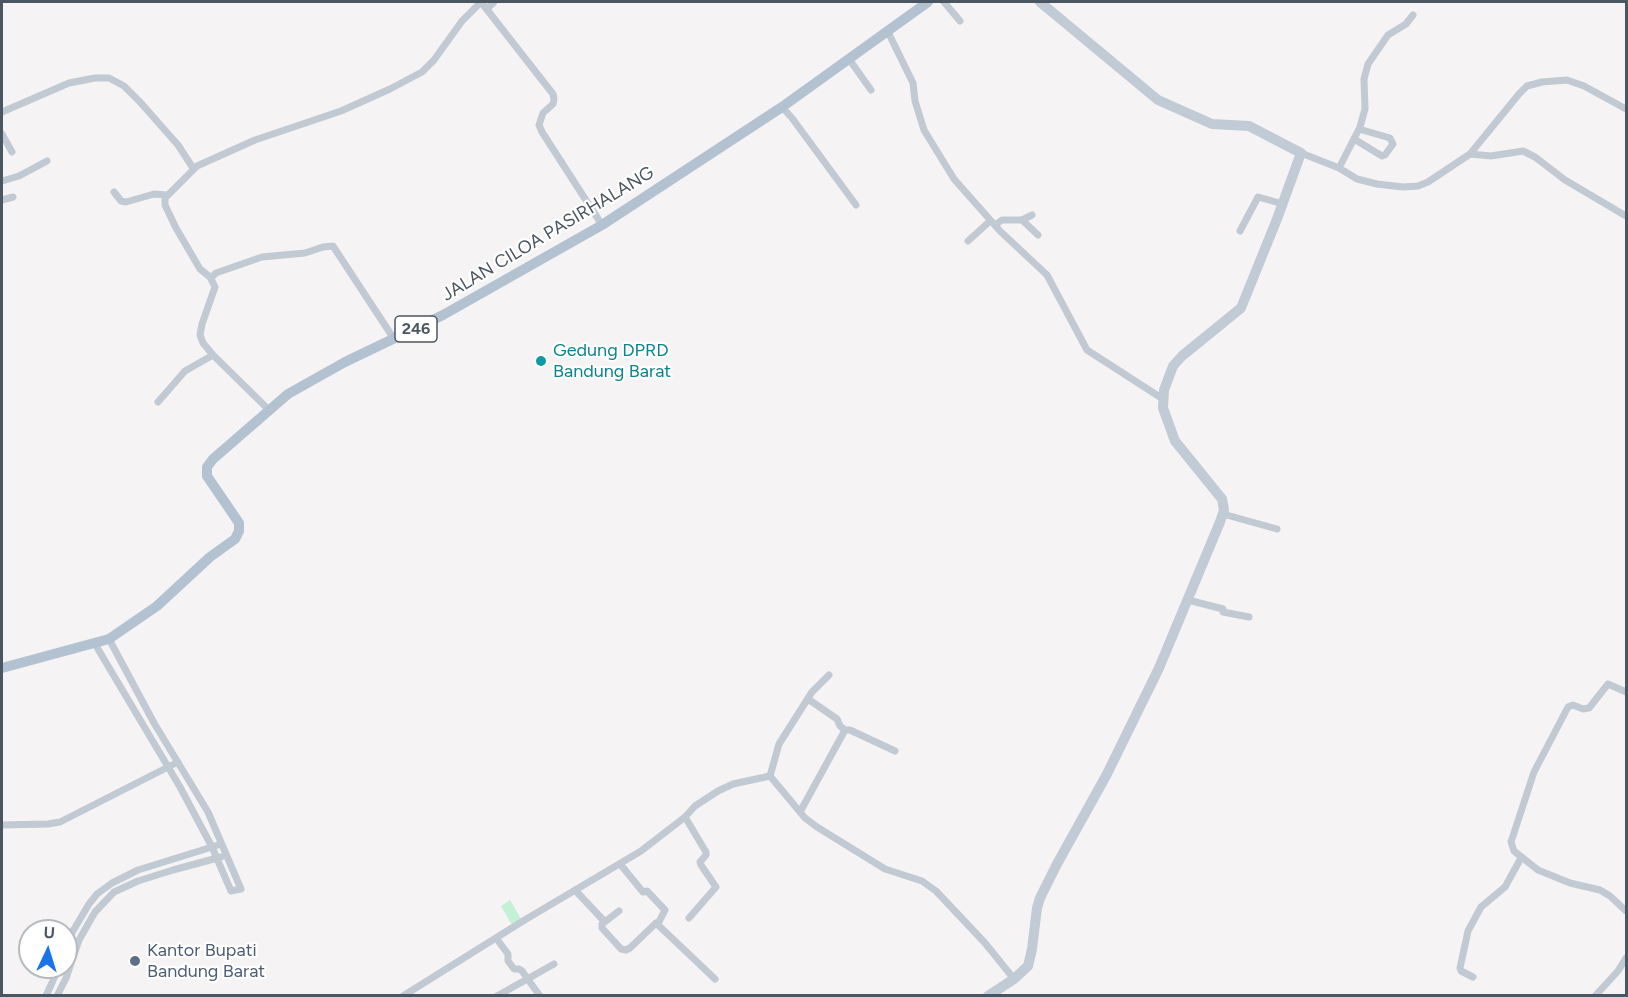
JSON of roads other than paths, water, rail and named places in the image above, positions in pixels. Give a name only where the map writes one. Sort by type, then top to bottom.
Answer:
[{"type":"main road","name":"JALAN CILOA PASIRHALANG","points":[[2,668],[109,639],[158,606],[210,557],[238,535],[239,523],[207,476],[207,467],[213,459],[288,394],[345,362],[443,315],[602,225],[782,107],[928,2]]},
{"type":"street","points":[[270,411],[203,343],[202,324],[215,289],[210,278],[200,269],[176,228],[165,206],[167,195],[193,168],[255,140],[341,111],[422,72],[434,60],[462,21],[481,2],[553,94],[553,104],[543,113],[539,125],[602,225]]},
{"type":"street","points":[[487,9],[494,2]]},
{"type":"street","points":[[944,2],[960,21]]},
{"type":"street","points":[[1040,2],[1158,100],[1212,124],[1249,126],[1301,153],[1339,168],[1357,179],[1377,184],[1418,186],[1444,173],[1470,154],[1527,86],[1567,80],[1584,86],[1626,109]]},
{"type":"street","points":[[1339,168],[1359,129],[1365,110],[1364,79],[1368,64],[1388,35],[1406,24],[1413,15]]},
{"type":"street","points":[[888,32],[913,83],[915,101],[924,130],[954,179],[993,223],[1047,275],[1087,350],[1163,399]]},
{"type":"street","points":[[849,59],[871,90]]},
{"type":"street","points":[[2,112],[69,83],[109,78],[124,86],[140,102],[178,145],[193,168]]},
{"type":"street","points":[[782,107],[856,205]]},
{"type":"street","points":[[1354,139],[1382,156],[1393,144],[1390,138],[1359,129]]},
{"type":"street","points":[[2,134],[12,152]]},
{"type":"street","points":[[1470,154],[1491,156],[1523,151],[1535,157],[1564,180],[1626,216]]},
{"type":"street","points":[[988,996],[1025,970],[1030,959],[1037,908],[1046,884],[1107,774],[1159,668],[1223,514],[1223,504],[1219,495],[1175,441],[1163,408],[1166,381],[1173,366],[1182,356],[1241,308],[1301,153]]},
{"type":"street","points":[[2,181],[18,176],[47,161]]},
{"type":"street","points":[[114,192],[121,201],[126,202],[154,194],[167,195]]},
{"type":"street","points":[[2,200],[13,197]]},
{"type":"street","points":[[1240,231],[1258,197],[1283,204]]},
{"type":"street","points":[[968,240],[993,223],[1007,219],[1022,220],[1032,215]]},
{"type":"street","points":[[1022,220],[1038,235]]},
{"type":"street","points":[[210,278],[216,273],[264,256],[304,253],[333,246],[394,339]]},
{"type":"street","points":[[158,402],[185,371],[213,355]]},
{"type":"street","points":[[1223,514],[1277,529]]},
{"type":"street","points":[[1188,600],[1223,609],[1223,612],[1249,617]]},
{"type":"street","points":[[95,644],[168,767],[212,847],[231,891],[241,889],[208,812],[154,723],[109,639]]},
{"type":"street","points":[[770,776],[779,744],[816,687],[829,675]]},
{"type":"street","points":[[1626,693],[1608,685],[1589,708],[1569,706],[1534,772],[1511,842],[1514,851],[1538,870],[1570,883],[1600,890],[1626,911]]},
{"type":"street","points":[[808,699],[837,719],[845,730],[850,730],[895,751]]},
{"type":"street","points":[[800,812],[845,730]]},
{"type":"street","points":[[2,825],[60,822],[178,762]]},
{"type":"street","points":[[770,776],[805,818],[817,827],[838,838],[881,867],[922,881],[936,891],[979,936],[1014,979]]},
{"type":"street","points":[[403,996],[662,837],[695,806],[727,786],[770,776]]},
{"type":"street","points":[[685,817],[706,854],[700,865],[716,886],[689,918]]},
{"type":"street","points":[[78,923],[97,894],[111,882],[138,870],[221,844]]},
{"type":"street","points":[[57,996],[79,940],[95,912],[114,892],[138,881],[226,856]]},
{"type":"street","points":[[1473,977],[1460,968],[1468,931],[1481,907],[1505,887],[1521,858]]},
{"type":"street","points":[[620,864],[643,892],[647,891],[665,910],[658,924]]},
{"type":"street","points":[[575,890],[605,922]]},
{"type":"street","points":[[619,910],[602,924],[602,930],[623,951],[630,948],[655,923],[658,924]]},
{"type":"street","points":[[658,924],[715,979]]},
{"type":"street","points":[[496,938],[508,954],[508,961],[514,969],[519,969],[540,996]]},
{"type":"street","points":[[1595,996],[1618,971],[1626,958]]},
{"type":"street","points":[[497,996],[554,964]]},
{"type":"street","points":[[46,996],[54,979]]},
{"type":"place","name":"Gedung DPRD Bandung Barat","points":[[541,361]]},
{"type":"place","name":"Kantor Bupati Bandung Barat","points":[[135,961]]}]
